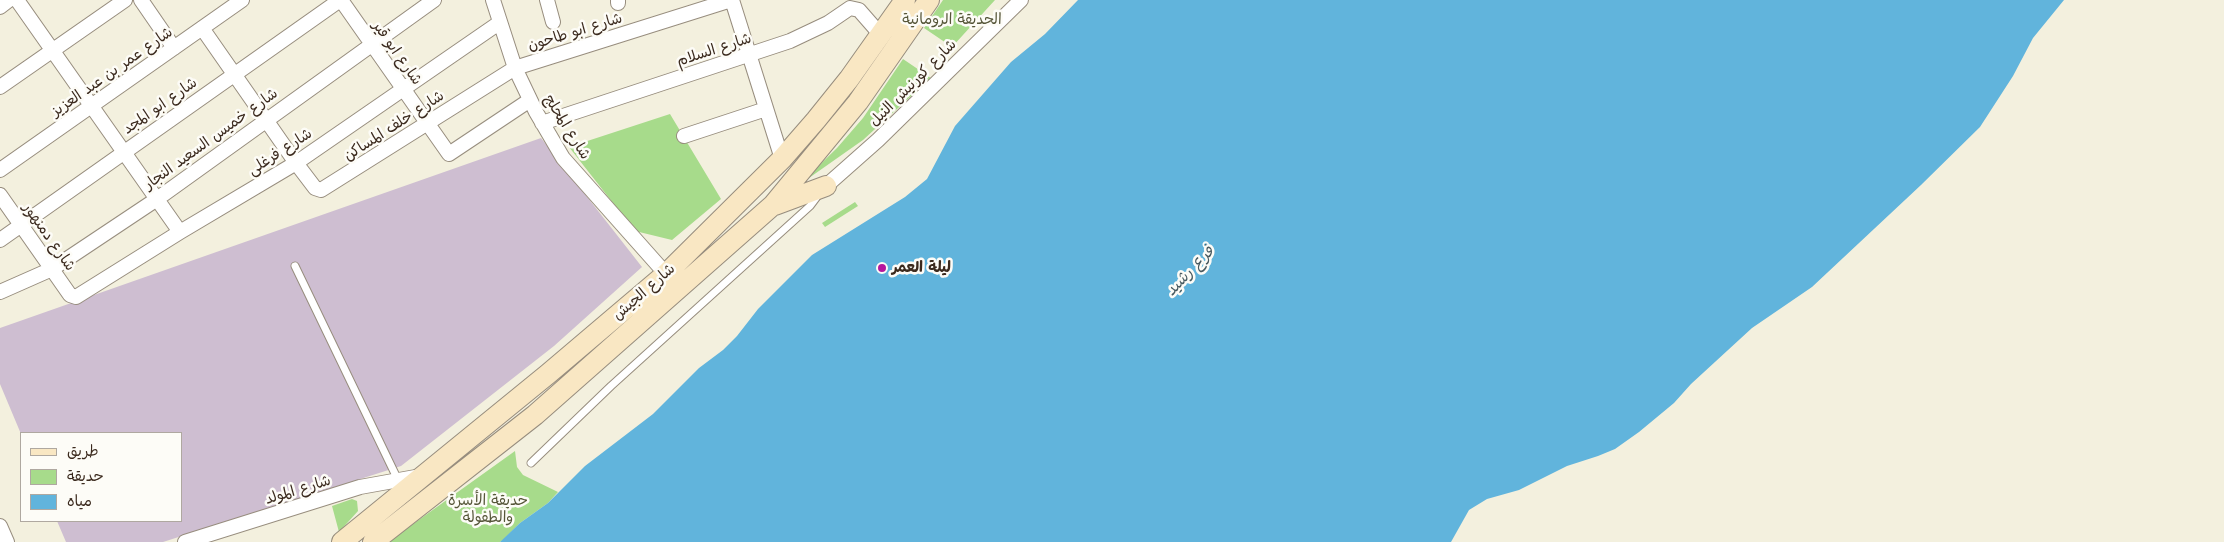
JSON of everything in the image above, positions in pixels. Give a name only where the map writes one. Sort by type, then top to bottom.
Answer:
[{"type":"main road","name":"شارع الجيش","points":[[346,538],[548,374],[666,274],[782,159],[838,92],[905,0]]},
{"type":"main road","name":"شارع الجيش","points":[[373,542],[534,415],[773,205],[858,102],[929,0]]},
{"type":"main road","points":[[773,205],[826,186]]},
{"type":"street","points":[[0,7],[9,0]]},
{"type":"street","points":[[17,0],[180,232]]},
{"type":"street","points":[[0,87],[125,0]]},
{"type":"street","points":[[141,0],[174,48]]},
{"type":"street","name":"شارع عمر بن عبد العزيز","points":[[0,170],[242,0]]},
{"type":"street","name":"شارع ابو قير","points":[[340,0],[447,152],[451,154],[530,100]]},
{"type":"street","name":"شارع ابو المجد","points":[[0,240],[340,0]]},
{"type":"street","name":"شارع خميس السعيد النجار","points":[[0,292],[52,269],[157,199],[371,43],[434,0]]},
{"type":"street","name":"شارع المحلج","points":[[493,0],[499,23],[530,100],[563,158],[666,274]]},
{"type":"street","points":[[547,0],[553,22]]},
{"type":"street","points":[[732,0],[782,159]]},
{"type":"street","name":"شارع ابو طاحون","points":[[516,68],[732,0]]},
{"type":"street","name":"شارع كورنيش النيل","points":[[826,186],[878,140],[1021,0]]},
{"type":"street","name":"شارع السلام","points":[[542,124],[810,33],[853,7],[859,10],[880,34]]},
{"type":"street","name":"شارع فرغلى","points":[[72,297],[76,297],[296,163],[402,88],[499,23]]},
{"type":"street","name":"شارع خلف المساكن","points":[[202,28],[296,163],[315,188],[325,190],[516,68]]},
{"type":"street","points":[[684,136],[766,109]]},
{"type":"street","name":"شارع دمنهور","points":[[0,195],[72,297]]},
{"type":"street","name":"شارع المولد","points":[[185,542],[222,536],[360,487],[421,476]]},
{"type":"street","points":[[0,526],[7,542]]},
{"type":"street","points":[[329,542],[346,538]]},
{"type":"lane","points":[[531,463],[611,386],[810,206],[826,186]]},
{"type":"lane","points":[[295,266],[398,480]]},
{"type":"shaded area","points":[[541,138],[642,267],[554,346],[401,466],[163,542],[66,542],[57,522],[182,522],[182,432],[20,432],[0,384],[0,328]]},
{"type":"green space","name":"الحديقة الرومانية","points":[[943,0],[995,0],[952,47],[924,28]]},
{"type":"green space","points":[[903,59],[931,78],[863,140],[799,185],[837,148],[863,118]]},
{"type":"green space","points":[[670,114],[721,199],[672,240],[635,231],[569,147]]},
{"type":"green space","points":[[855,202],[858,206],[825,227],[822,223]]},
{"type":"green space","name":"حديقة الأسرة والطفولة","points":[[515,451],[517,467],[523,475],[558,492],[548,503],[520,523],[503,540],[500,542],[388,542]]},
{"type":"green space","points":[[352,499],[357,501],[358,511],[339,532],[332,506]]},
{"type":"water","name":"فرع رشيد","points":[[1078,0],[2064,0],[2033,38],[2013,76],[1980,127],[1812,287],[1752,328],[1691,384],[1674,403],[1615,449],[1567,466],[1519,490],[1487,499],[1469,510],[1451,542],[500,542],[520,523],[548,503],[585,466],[653,414],[699,368],[723,350],[737,336],[758,309],[812,255],[905,197],[927,179],[955,126],[1011,62],[1045,34]]},
{"type":"place","name":"ليلة العمر","points":[[882,268]]}]
